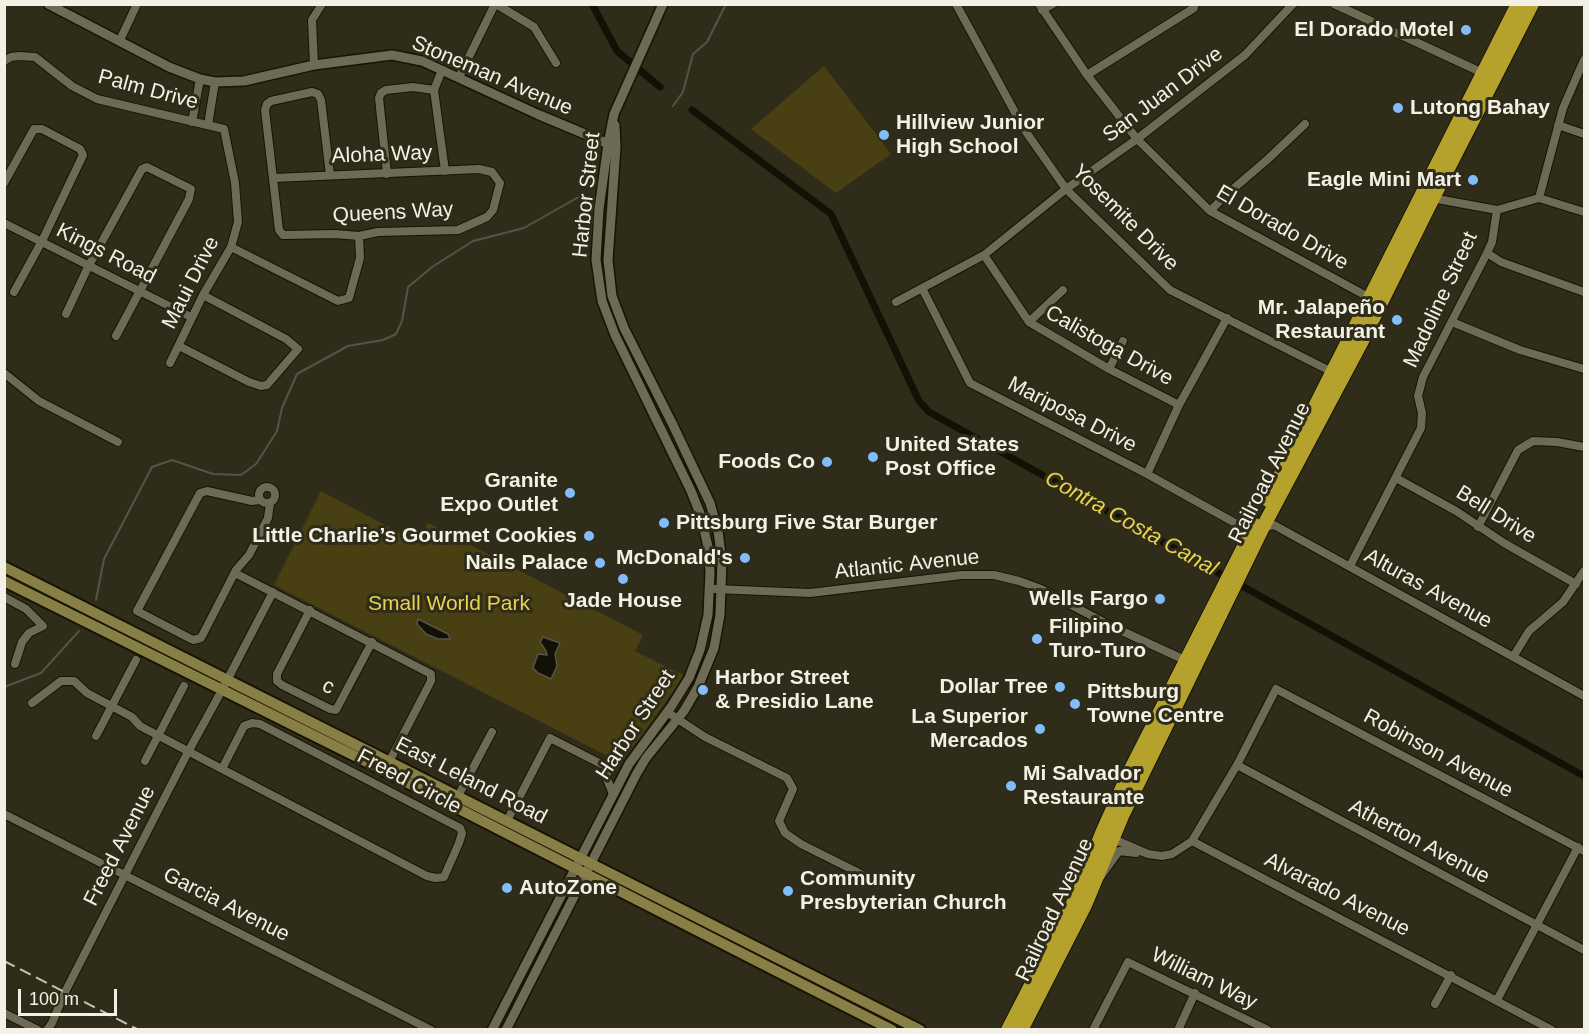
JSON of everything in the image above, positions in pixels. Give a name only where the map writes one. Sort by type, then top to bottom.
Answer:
[{"type":"highway","name":"Railroad Avenue","points":[[1008,1029],[1107,836],[1190,663],[1526,5]]},
{"type":"highway","name":"Railroad Avenue","points":[[1021,1029],[1085,905],[1094,884],[1107,836]]},
{"type":"main road","name":"East Leland Road","points":[[4,567],[920,1029]]},
{"type":"main road","name":"East Leland Road","points":[[4,581],[367,762],[892,1029]]},
{"type":"street","name":"Stoneman Avenue","points":[[48,4],[169,67],[215,82],[244,81],[314,65],[392,55],[422,61],[612,146]]},
{"type":"street","points":[[120,40],[137,4]]},
{"type":"street","points":[[314,65],[312,20],[322,4]]},
{"type":"street","points":[[459,77],[495,4],[534,27],[556,63]]},
{"type":"street","name":"Harbor Street","points":[[506,1029],[641,765],[678,720],[698,687],[712,655],[720,615],[723,590],[722,561],[713,513],[702,485],[624,328],[612,296],[608,260],[614,114],[663,4]]},
{"type":"street","name":"Yosemite Drive","points":[[956,4],[1024,129],[1066,189],[1170,290],[1338,375]]},
{"type":"street","points":[[1040,7],[1053,4]]},
{"type":"street","points":[[1087,75],[1194,8],[1194,4]]},
{"type":"street","name":"San Juan Drive","points":[[896,302],[984,255],[1066,189],[1137,139],[1245,55],[1293,4]]},
{"type":"street","points":[[1334,4],[1489,75]]},
{"type":"street","name":"El Dorado Drive","points":[[1040,7],[1087,75],[1137,139],[1210,211],[1376,301]]},
{"type":"street","name":"Palm Drive","points":[[4,61],[11,57],[35,57],[72,86],[97,99],[224,129],[228,145]]},
{"type":"street","points":[[1539,198],[1563,108],[1584,60]]},
{"type":"street","points":[[442,70],[434,90],[445,171]]},
{"type":"street","points":[[192,122],[200,79]]},
{"type":"street","points":[[208,125],[215,82]]},
{"type":"street","points":[[387,174],[379,98],[381,93],[386,90],[413,87],[434,90]]},
{"type":"street","points":[[274,178],[265,110],[267,104],[271,101],[312,92],[318,94],[321,100],[330,175]]},
{"type":"street","points":[[1210,211],[1305,124]]},
{"type":"street","points":[[1558,126],[1584,134]]},
{"type":"street","points":[[4,183],[34,129],[42,129],[80,148],[82,155],[42,241],[14,292]]},
{"type":"street","name":"Maui Drive","points":[[170,363],[191,317],[231,248],[238,222],[228,145]]},
{"type":"street","name":"Harbor Street","points":[[492,1029],[637,750],[668,712],[683,688],[697,658],[706,623],[711,588],[710,558],[706,537],[691,491],[630,368],[602,301],[596,260],[599,209],[612,146]]},
{"type":"street","points":[[66,314],[88,267],[142,169],[147,167],[191,189],[189,199],[116,336]]},
{"type":"street","name":"Aloha Way","points":[[274,178],[479,169],[492,172]]},
{"type":"street","name":"Queens Way","points":[[274,178],[279,230],[283,235],[358,236],[378,232],[458,230],[476,224],[487,218],[493,210],[499,191],[500,183],[492,172]]},
{"type":"street","points":[[1427,196],[1497,210],[1539,198],[1584,212]]},
{"type":"street","name":"Madoline Street","points":[[1350,566],[1420,428],[1422,413],[1418,396],[1423,377],[1492,242],[1497,210]]},
{"type":"street","name":"Kings Road","points":[[4,223],[191,317]]},
{"type":"street","points":[[231,248],[338,301],[350,298],[360,258],[358,236]]},
{"type":"street","points":[[1487,253],[1501,262],[1584,292]]},
{"type":"street","name":"Calistoga Drive","points":[[984,255],[1029,322],[1109,369],[1179,405]]},
{"type":"street","name":"Mariposa Drive","points":[[922,288],[970,382],[1147,474],[1244,528],[1258,529]]},
{"type":"street","points":[[1029,322],[1063,290]]},
{"type":"street","points":[[179,346],[261,386],[267,385],[298,349],[286,339],[203,295]]},
{"type":"street","points":[[1147,474],[1179,405],[1227,318]]},
{"type":"street","points":[[1452,322],[1520,350],[1584,369]]},
{"type":"street","points":[[1109,369],[1123,341]]},
{"type":"street","points":[[4,373],[39,401],[118,442]]},
{"type":"street","points":[[1478,527],[1518,450],[1533,441],[1557,442],[1584,447]]},
{"type":"street","name":"Bell Drive","points":[[1396,478],[1456,511],[1478,527],[1576,584]]},
{"type":"street","points":[[691,491],[702,485]]},
{"type":"street","points":[[260,500],[259,494],[266,487],[275,492],[275,497],[270,503],[268,518],[249,555],[235,573],[202,637],[193,640],[137,611],[200,493],[207,491],[270,503]]},
{"type":"street","name":"Alturas Avenue","points":[[1258,529],[1274,525],[1584,696]]},
{"type":"street","points":[[1513,657],[1528,630],[1563,602],[1584,571]]},
{"type":"street","points":[[235,573],[424,669],[432,676],[390,761],[385,766],[372,761],[367,762]]},
{"type":"street","name":"Atlantic Avenue","points":[[711,588],[810,593],[962,575],[1000,576],[1041,589],[1190,663]]},
{"type":"street","name":"Freed Avenue","points":[[47,1029],[188,752],[273,592]]},
{"type":"street","points":[[4,597],[26,609],[43,626],[29,633],[22,642],[15,664]]},
{"type":"street","name":"c","points":[[310,610],[277,674],[277,681],[282,686],[334,710],[339,706],[372,642]]},
{"type":"street","points":[[96,736],[136,660]]},
{"type":"street","name":"Freed Circle","points":[[32,703],[61,681],[74,681],[87,693],[132,717],[140,726],[158,736],[427,876],[444,878],[462,833],[460,828],[260,723],[244,726],[222,769]]},
{"type":"street","points":[[145,761],[184,686]]},
{"type":"street","name":"Robinson Avenue","points":[[1237,765],[1276,689],[1581,849]]},
{"type":"street","points":[[668,712],[705,737],[787,778],[792,789],[779,821],[785,832],[801,844],[879,883]]},
{"type":"street","points":[[440,800],[448,798],[455,800],[459,796],[492,732]]},
{"type":"street","points":[[507,821],[550,738],[607,767],[611,776],[620,781]]},
{"type":"street","points":[[1094,884],[1107,871],[1119,851],[1162,856],[1172,854],[1192,841],[1237,765]]},
{"type":"street","name":"Atherton Avenue","points":[[1237,765],[1584,950]]},
{"type":"street","points":[[607,767],[607,779],[613,794]]},
{"type":"street","name":"Garcia Avenue","points":[[4,813],[431,1029]]},
{"type":"street","points":[[1107,836],[1148,854]]},
{"type":"street","name":"Alvarado Avenue","points":[[1192,841],[1552,1029]]},
{"type":"street","points":[[1497,1000],[1535,924],[1581,849]]},
{"type":"street","name":"William Way","points":[[1093,1029],[1128,962],[1268,1029]]},
{"type":"street","points":[[1435,1004],[1451,975]]},
{"type":"street","points":[[1178,1029],[1195,993]]},
{"type":"street","points":[[4,1012],[38,1029]]},
{"type":"green space","points":[[824,66],[891,154],[836,193],[751,129]]},
{"type":"green space","name":"Small World Park","points":[[321,491],[417,542],[428,523],[643,635],[635,651],[683,675],[621,763],[274,585]]},
{"type":"shaded area","points":[[418,619],[448,634],[450,639],[438,639],[426,634],[417,624]]},
{"type":"shaded area","points":[[543,637],[560,643],[555,654],[557,666],[551,679],[533,668],[538,654],[547,655],[540,642]]},
{"type":"waterway","name":"Contra Costa Canal","points":[[592,4],[617,51],[660,87]]},
{"type":"waterway","points":[[673,106],[683,92],[693,54],[707,42],[726,4]]},
{"type":"waterway","name":"Contra Costa Canal","points":[[692,110],[831,214],[919,401],[929,412],[1584,776]]},
{"type":"waterway","points":[[96,600],[104,559],[152,467],[172,460],[213,474],[241,475],[256,464],[277,431],[282,408],[297,374],[348,346],[383,340],[396,334],[402,321],[408,287],[432,267],[473,241],[524,228],[582,195]]},
{"type":"waterway","points":[[4,687],[41,673],[79,631]]},
{"type":"railway","points":[[4,961],[139,1030]]},
{"type":"place","name":"El Dorado Motel","points":[[1466,30]]},
{"type":"place","name":"Lutong Bahay","points":[[1398,108]]},
{"type":"place","name":"Hillview Junior High School","points":[[884,135]]},
{"type":"place","name":"Eagle Mini Mart","points":[[1473,180]]},
{"type":"place","name":"Mr. Jalapeño Restaurant","points":[[1397,320]]},
{"type":"place","name":"United States Post Office","points":[[873,457]]},
{"type":"place","name":"Foods Co","points":[[827,462]]},
{"type":"place","name":"Granite Expo Outlet","points":[[570,493]]},
{"type":"place","name":"Pittsburg Five Star Burger","points":[[664,523]]},
{"type":"place","name":"Little Charlie’s Gourmet Cookies","points":[[589,536]]},
{"type":"place","name":"McDonald's","points":[[745,558]]},
{"type":"place","name":"Nails Palace","points":[[600,563]]},
{"type":"place","name":"Jade House","points":[[623,579]]},
{"type":"place","name":"Wells Fargo","points":[[1160,599]]},
{"type":"place","name":"Filipino Turo-Turo","points":[[1037,639]]},
{"type":"place","name":"Dollar Tree","points":[[1060,687]]},
{"type":"place","name":"Harbor Street & Presidio Lane","points":[[703,690]]},
{"type":"place","name":"Pittsburg Towne Centre","points":[[1075,704]]},
{"type":"place","name":"La Superior Mercados","points":[[1040,729]]},
{"type":"place","name":"Mi Salvador Restaurante","points":[[1011,786]]},
{"type":"place","name":"AutoZone","points":[[507,888]]},
{"type":"place","name":"Community Presbyterian Church","points":[[788,891]]}]
